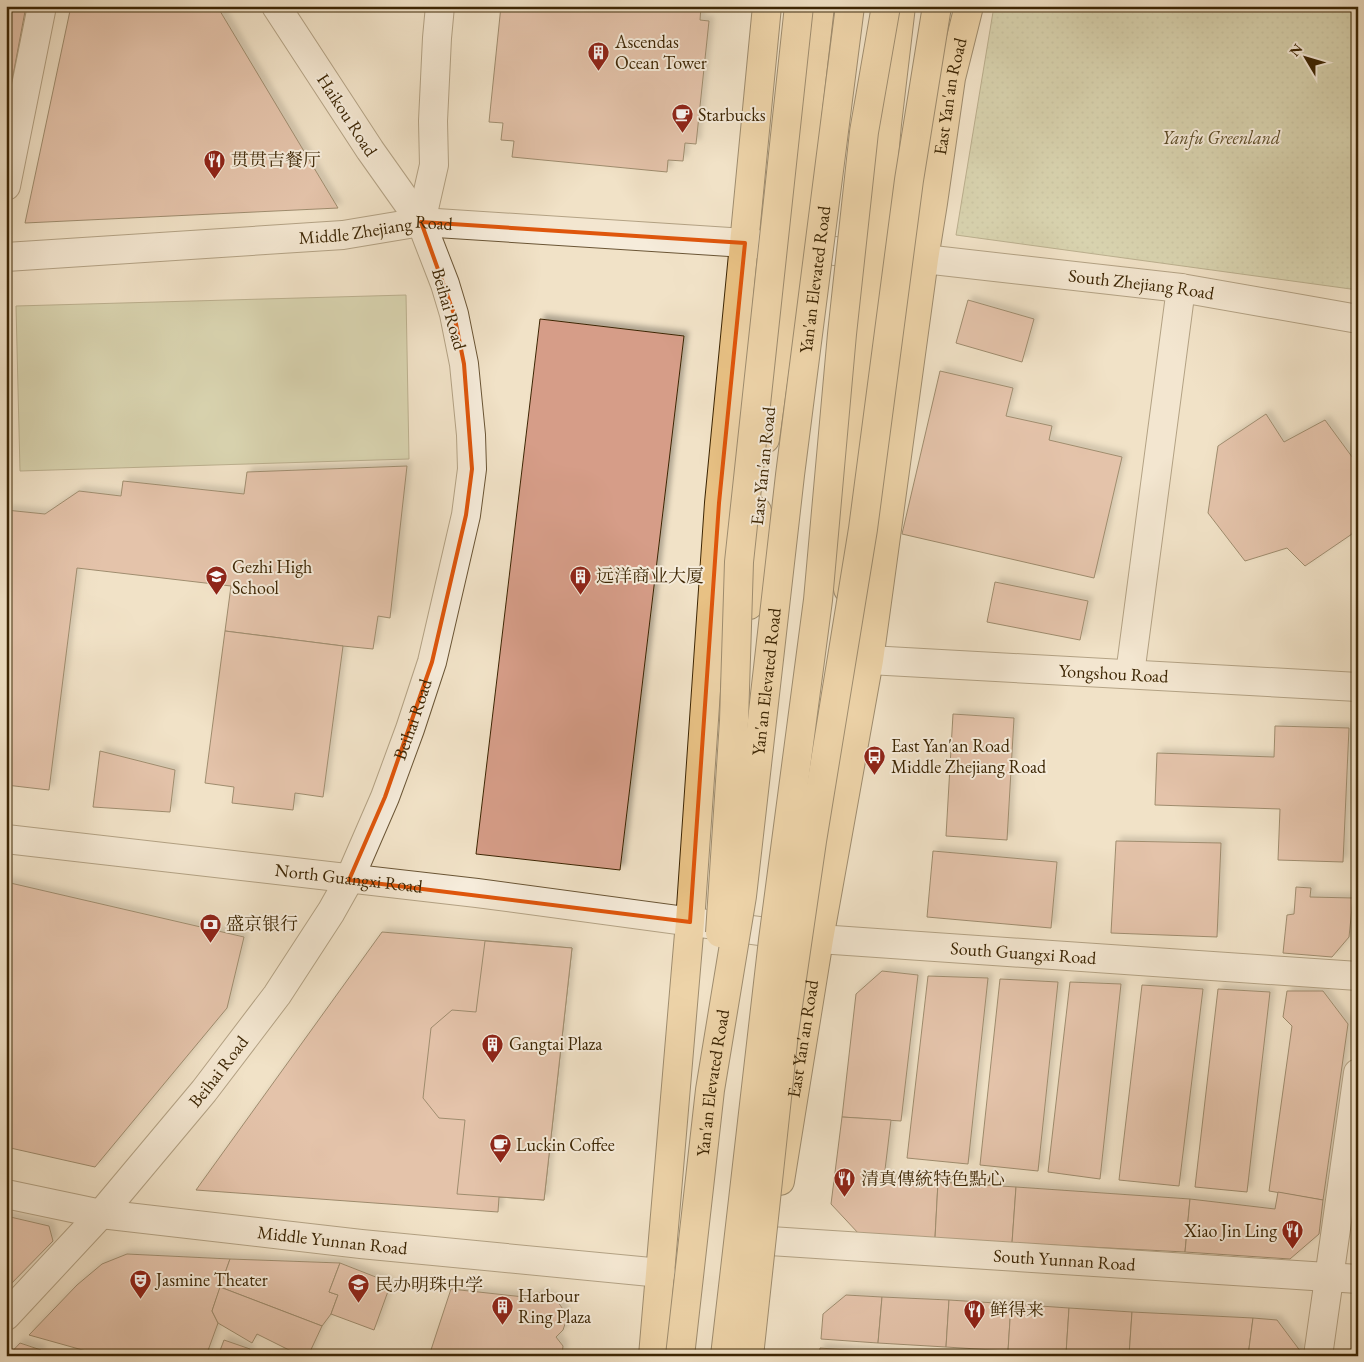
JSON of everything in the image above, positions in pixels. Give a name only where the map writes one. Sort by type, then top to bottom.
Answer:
[{"type":"main road","name":"East Yan'an Road","points":[[653,1356],[690,922],[719,503],[767,6]]},
{"type":"main road","points":[[710,1090],[734,721],[739,562],[799,6]]},
{"type":"main road","name":"East Yan'an Road","points":[[690,922],[737,756],[762,463],[792,247],[820,6]]},
{"type":"main road","name":"Yan'an Elevated Road","points":[[680,1356],[710,1090],[742,896],[790,475],[850,6]]},
{"type":"main road","name":"Yan'an Elevated Road","points":[[725,1356],[773,940],[818,600],[842,334],[864,132],[886,6]]},
{"type":"main road","name":"East Yan'an Road","points":[[858,723],[845,551],[849,481],[901,6]]},
{"type":"main road","points":[[749,1356],[784,1033],[812,841],[863,529],[909,180],[937,6]]},
{"type":"main road","name":"East Yan'an Road","points":[[755,1356],[770,1241],[819,939],[869,660],[951,78],[969,6]]},
{"type":"street","points":[[6,186],[42,6]]},
{"type":"street","name":"Haikou Road","points":[[276,6],[370,150],[421,222]]},
{"type":"street","points":[[421,222],[434,165],[433,121],[440,6]]},
{"type":"street","name":"Middle Zhejiang Road","points":[[6,257],[343,235],[421,222],[745,243],[874,254]]},
{"type":"street","name":"Beihai Road","points":[[6,1316],[101,1214],[204,1091],[277,994],[331,912],[349,880],[385,797],[432,662],[466,515],[472,469],[464,364],[454,314],[445,284],[421,222]]},
{"type":"street","name":"South Zhejiang Road","points":[[874,254],[1181,288],[1358,319]]},
{"type":"street","points":[[1130,674],[1181,288]]},
{"type":"street","name":"Yongshou Road","points":[[869,660],[1358,688]]},
{"type":"street","name":"North Guangxi Road","points":[[6,839],[349,880],[477,893],[690,922]]},
{"type":"street","name":"South Guangxi Road","points":[[690,922],[819,939],[1358,976]]},
{"type":"street","points":[[1318,1356],[1358,1072]]},
{"type":"street","name":"Middle Yunnan Road","points":[[6,1194],[101,1214],[361,1244],[661,1273]]},
{"type":"street","name":"South Yunnan Road","points":[[770,1241],[1358,1279]]},
{"type":"highlighted area","points":[[421,222],[745,243],[719,503],[690,922],[349,880],[385,797],[432,662],[466,515],[472,469],[464,364],[454,314]]},
{"type":"green space","name":"Yanfu Greenland","points":[[994,6],[1358,6],[1358,290],[956,235]]},
{"type":"green space","points":[[406,295],[409,459],[20,471],[16,306]]},
{"type":"building","points":[[6,6],[26,6],[6,113]]},
{"type":"building","points":[[71,6],[217,6],[338,208],[25,223]]},
{"type":"building","name":"Ascendas Ocean Tower","points":[[501,6],[701,6],[700,20],[709,21],[696,144],[685,143],[683,161],[668,160],[667,172],[512,157],[514,141],[501,140],[503,123],[489,122]]},
{"type":"building","points":[[968,300],[1034,319],[1022,362],[956,343]]},
{"type":"building","name":"远洋商业大厦","points":[[540,319],[684,336],[620,870],[476,854]]},
{"type":"building","points":[[940,371],[1013,388],[1006,416],[1052,426],[1049,440],[1122,457],[1094,578],[902,534]]},
{"type":"building","points":[[1266,414],[1284,442],[1325,420],[1358,465],[1358,503],[1352,534],[1305,566],[1287,548],[1245,561],[1208,513],[1218,446]]},
{"type":"building","points":[[407,466],[390,618],[378,616],[373,649],[225,631],[231,586],[77,568],[49,790],[6,785],[6,510],[45,514],[79,491],[121,496],[123,481],[244,494],[247,472]]},
{"type":"building","points":[[995,582],[1088,601],[1080,640],[987,622]]},
{"type":"building","points":[[225,631],[343,646],[323,797],[295,793],[293,810],[232,803],[234,787],[205,783]]},
{"type":"building","points":[[953,714],[1014,718],[1007,840],[946,836]]},
{"type":"building","points":[[1275,726],[1349,728],[1343,862],[1278,860],[1280,809],[1155,805],[1157,753],[1274,757]]},
{"type":"building","points":[[100,751],[175,770],[170,812],[93,807]]},
{"type":"building","points":[[1116,841],[1221,843],[1217,937],[1111,933]]},
{"type":"building","points":[[933,851],[1057,862],[1051,928],[927,917]]},
{"type":"building","points":[[6,882],[244,937],[227,1008],[95,1167],[6,1147]]},
{"type":"building","points":[[1296,887],[1311,888],[1310,897],[1353,898],[1349,937],[1332,957],[1283,953],[1287,915],[1294,914]]},
{"type":"building","points":[[382,932],[572,948],[544,1200],[499,1197],[498,1212],[196,1190]]},
{"type":"building","name":"Gangtai Plaza","points":[[485,941],[572,948],[544,1200],[457,1194],[465,1120],[439,1118],[423,1098],[431,1028],[452,1010],[476,1012]]},
{"type":"building","points":[[882,971],[918,975],[901,1121],[842,1117],[856,994]]},
{"type":"building","points":[[928,976],[988,978],[968,1164],[907,1158]]},
{"type":"building","points":[[1000,979],[1058,982],[1038,1171],[980,1165]]},
{"type":"building","points":[[1070,982],[1121,984],[1100,1179],[1048,1172]]},
{"type":"building","points":[[1142,985],[1203,989],[1179,1186],[1119,1180]]},
{"type":"building","points":[[1218,989],[1270,992],[1247,1192],[1195,1187]]},
{"type":"building","points":[[1287,991],[1323,991],[1348,1024],[1323,1200],[1269,1191],[1292,1026],[1283,1017]]},
{"type":"building","points":[[842,1117],[891,1120],[884,1178],[938,1182],[935,1238],[859,1234],[831,1204]]},
{"type":"building","points":[[938,1182],[1016,1187],[1012,1243],[935,1238]]},
{"type":"building","points":[[1016,1187],[1190,1199],[1185,1252],[1012,1243]]},
{"type":"building","points":[[1278,1192],[1323,1200],[1319,1234],[1290,1259],[1185,1252],[1190,1199],[1275,1209]]},
{"type":"building","points":[[6,1216],[49,1226],[53,1241],[6,1289]]},
{"type":"building","name":"Jasmine Theater","points":[[127,1254],[230,1259],[212,1311],[218,1323],[206,1356],[104,1356],[29,1335],[77,1285],[102,1264]]},
{"type":"building","points":[[230,1259],[340,1263],[329,1292],[338,1295],[331,1314],[322,1326],[220,1287]]},
{"type":"building","name":"民办明珠中学","points":[[340,1263],[391,1283],[374,1330],[331,1314],[338,1295],[329,1292]]},
{"type":"building","points":[[220,1287],[322,1326],[308,1356],[301,1356],[257,1334],[252,1343],[218,1323],[212,1311]]},
{"type":"building","name":"Harbour Ring Plaza","points":[[451,1289],[524,1297],[527,1302],[533,1296],[540,1293],[555,1298],[565,1312],[566,1321],[563,1330],[556,1337],[563,1346],[562,1356],[429,1356]]},
{"type":"building","points":[[846,1295],[882,1297],[878,1343],[821,1339],[823,1314]]},
{"type":"building","points":[[882,1297],[949,1300],[946,1347],[878,1343]]},
{"type":"building","points":[[949,1300],[1011,1304],[1008,1351],[946,1347]]},
{"type":"building","points":[[1011,1304],[1069,1308],[1066,1354],[1008,1351]]},
{"type":"building","points":[[1069,1308],[1132,1312],[1129,1356],[1066,1354]]},
{"type":"building","points":[[1132,1312],[1253,1318],[1248,1356],[1129,1356]]},
{"type":"building","points":[[1253,1318],[1277,1320],[1301,1352],[1300,1356],[1248,1356]]},
{"type":"building","points":[[224,1340],[250,1349],[248,1356],[218,1356]]},
{"type":"building","points":[[20,1343],[41,1350],[39,1356],[8,1356]]},
{"type":"building","points":[[820,1348],[928,1356],[819,1356]]},
{"type":"place","name":"Ascendas Ocean Tower","points":[[599,71]]},
{"type":"place","name":"Starbucks","points":[[682,134]]},
{"type":"place","name":"贯贯吉餐厅","points":[[215,179]]},
{"type":"place","name":"远洋商业大厦","points":[[580,595]]},
{"type":"place","name":"Gezhi High School","points":[[216,596]]},
{"type":"place","name":"East Yan'an Road Middle Zhejiang Road","points":[[875,775]]},
{"type":"place","name":"盛京银行","points":[[210,943]]},
{"type":"place","name":"Gangtai Plaza","points":[[493,1063]]},
{"type":"place","name":"Luckin Coffee","points":[[500,1164]]},
{"type":"place","name":"清真傳統特色點心","points":[[845,1198]]},
{"type":"place","name":"Xiao Jin Ling","points":[[1293,1250]]},
{"type":"place","name":"Jasmine Theater","points":[[140,1299]]},
{"type":"place","name":"民办明珠中学","points":[[359,1304]]},
{"type":"place","name":"Harbour Ring Plaza","points":[[502,1325]]},
{"type":"place","name":"鲜得来","points":[[974,1329]]}]
